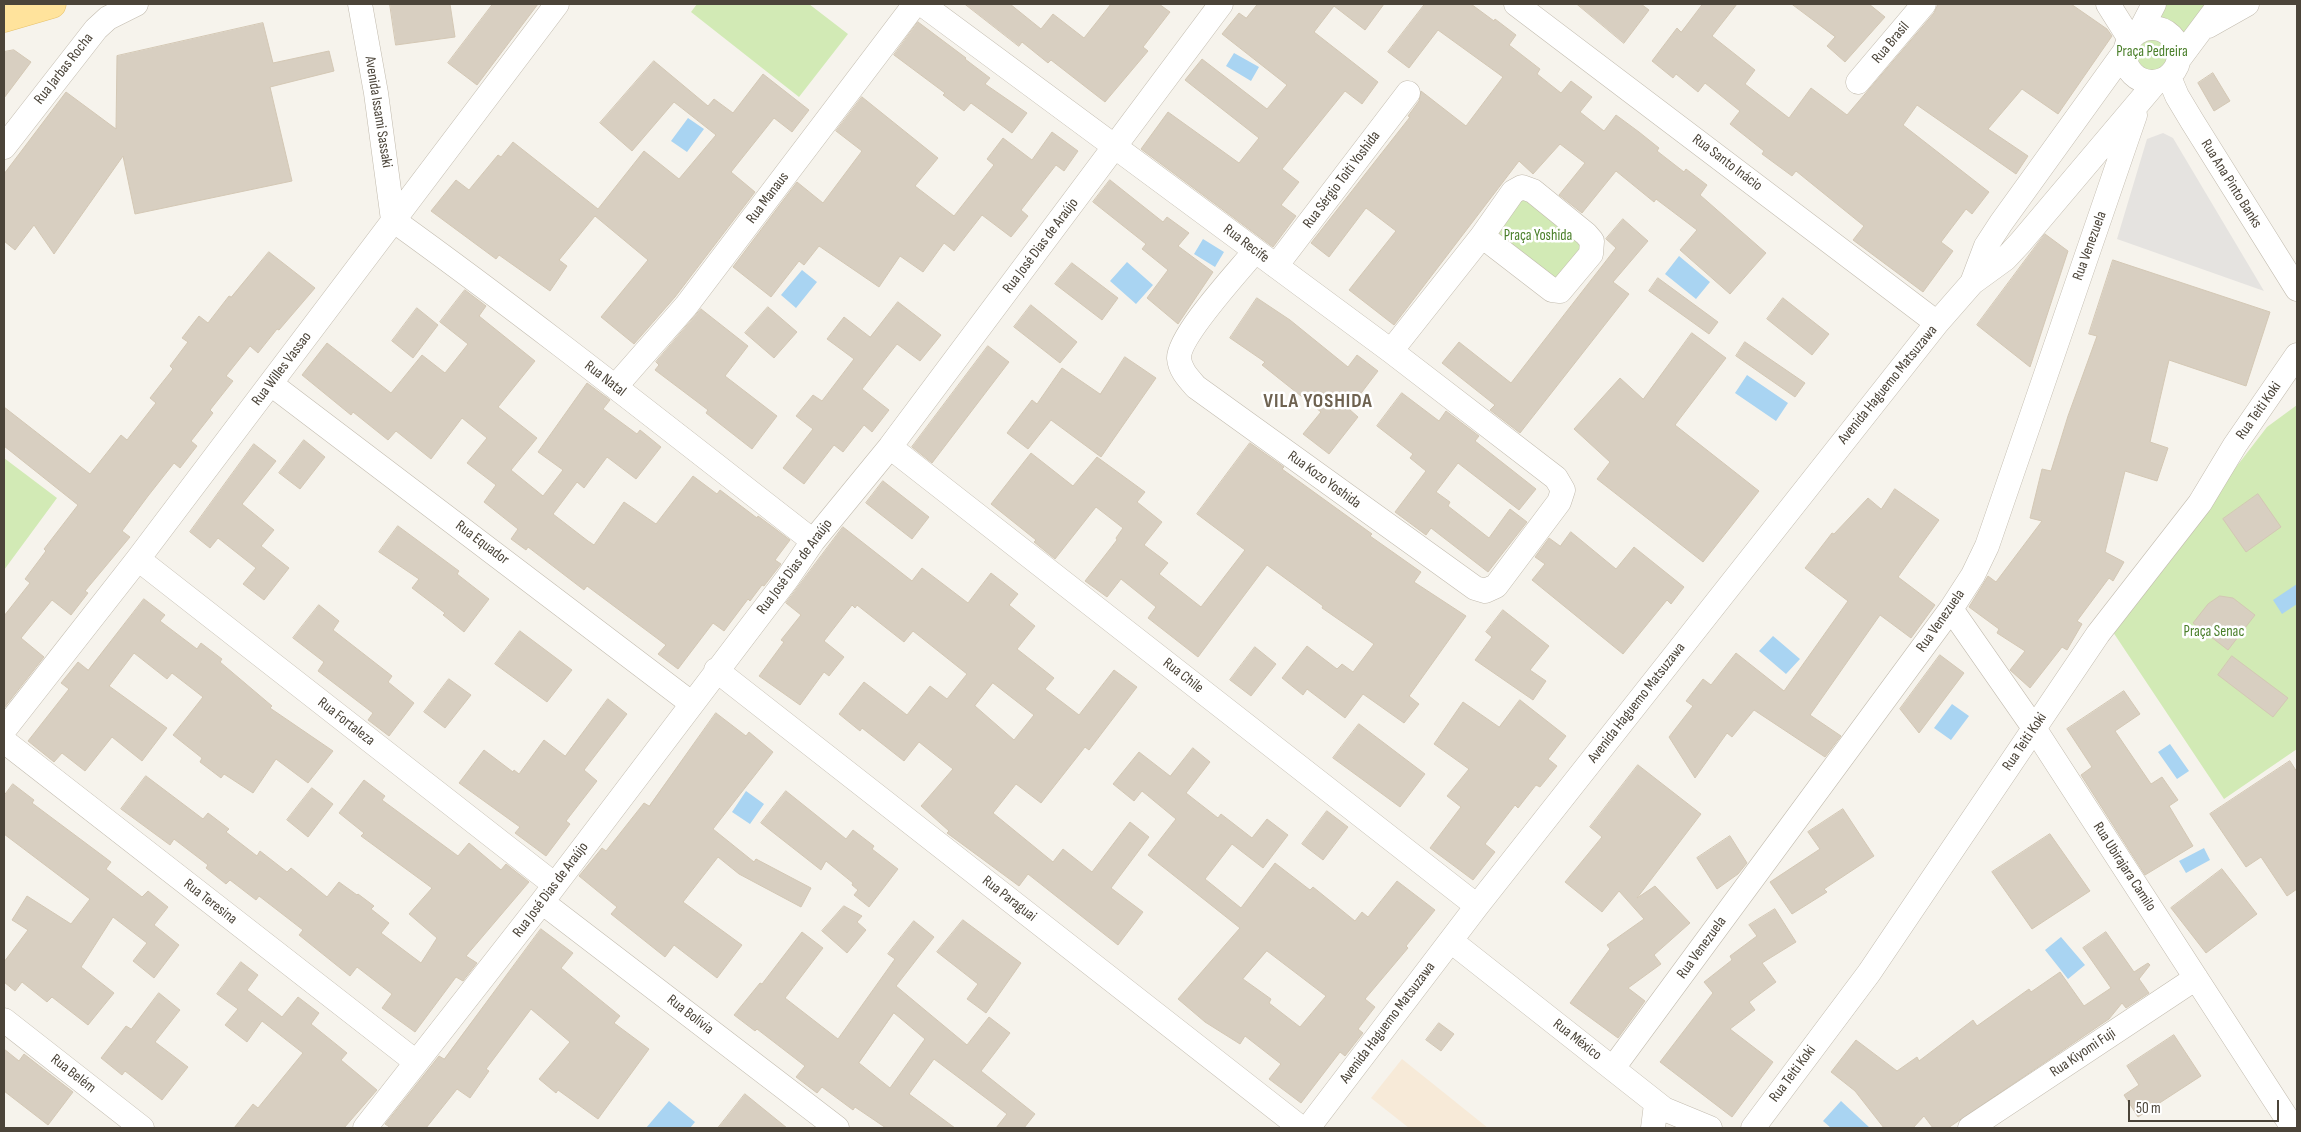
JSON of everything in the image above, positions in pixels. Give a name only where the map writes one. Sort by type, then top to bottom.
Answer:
[{"type":"main road","points":[[4,18],[52,4]]},
{"type":"street","name":"Rua Jarbas Rocha","points":[[4,147],[96,28],[108,18],[136,4]]},
{"type":"street","name":"Avenida Issami Sassaki","points":[[360,4],[376,93],[393,220]]},
{"type":"street","name":"Rua Willes Vassao","points":[[4,730],[138,559],[557,4]]},
{"type":"street","name":"Rua Manaus","points":[[616,387],[686,306],[915,4]]},
{"type":"street","name":"Rua Recife","points":[[922,4],[1390,351],[1551,474],[1561,484],[1563,490]]},
{"type":"street","name":"Rua José Dias de Araújo","points":[[368,1127],[416,1062],[548,894],[716,670],[788,579],[813,541],[890,447],[1222,4]]},
{"type":"street","name":"Rua Santo Inácio","points":[[1516,4],[1937,323]]},
{"type":"street","points":[[2108,4],[2132,40],[2128,67],[2133,74],[2140,79],[2168,73],[2176,43],[2164,31],[2148,28],[2132,40]]},
{"type":"street","name":"Avenida Haguemo Matsuzawa","points":[[1972,283],[1986,246],[1997,228],[2132,40],[2154,4]]},
{"type":"street","name":"Avenida Haguemo Matsuzawa","points":[[1308,1128],[1477,906],[1937,323],[1972,283],[2005,259],[2168,73],[2220,4]]},
{"type":"street","points":[[2202,30],[2247,4]]},
{"type":"street","name":"Rua Brasil","points":[[1858,82],[1914,7]]},
{"type":"street","name":"Rua Ana Pinto Banks","points":[[2168,73],[2177,96],[2192,121],[2297,288]]},
{"type":"street","name":"Rua Sérgio Toiti Yoshida","points":[[1276,266],[1408,93]]},
{"type":"street","name":"Rua Venezuela","points":[[1613,1068],[1951,609],[1973,575],[1987,546],[2138,105]]},
{"type":"street","points":[[1390,351],[1482,236],[1514,192],[1525,187],[1533,191],[1586,234],[1593,248],[1563,290],[1554,291],[1482,236]]},
{"type":"street","name":"Rua Natal","points":[[393,220],[461,269],[616,387],[813,541]]},
{"type":"street","name":"Rua Kozo Yoshida","points":[[1255,251],[1181,345],[1179,357],[1182,370],[1196,388],[1479,590],[1490,590],[1501,580],[1559,502],[1563,490]]},
{"type":"street","name":"Rua Teiti Koki","points":[[1752,1128],[1869,973],[2098,634],[2200,503],[2235,445],[2297,355]]},
{"type":"street","name":"Rua Equador","points":[[271,384],[692,703]]},
{"type":"street","name":"Rua Chile","points":[[890,447],[1477,906]]},
{"type":"street","name":"Rua Fortaleza","points":[[138,559],[548,894]]},
{"type":"street","name":"Rua Ubirajara Camilo","points":[[1951,609],[2034,728],[2293,1128]]},
{"type":"street","name":"Rua Paraguai","points":[[716,670],[1301,1128]]},
{"type":"street","name":"Rua Teresina","points":[[4,741],[416,1062]]},
{"type":"street","name":"Rua Bolívia","points":[[548,894],[837,1128]]},
{"type":"street","name":"Rua México","points":[[1451,941],[1656,1104],[1672,1113],[1710,1128]]},
{"type":"street","name":"Rua Kiyomi Fuji","points":[[1970,1128],[2196,978]]},
{"type":"street","name":"Rua Belém","points":[[4,1020],[142,1128]]},
{"type":"street","points":[[1652,1128],[1656,1104]]},
{"type":"shaded area","points":[[2163,133],[2173,138],[2264,291],[2117,239],[2147,139]]},
{"type":"shaded area","points":[[1402,1059],[1488,1128],[1409,1128],[1371,1098]]},
{"type":"green space","points":[[697,4],[809,4],[848,34],[799,97],[691,12]]},
{"type":"green space","points":[[2163,4],[2213,4],[2179,42],[2167,27],[2154,23]]},
{"type":"green space","name":"Praça Pedreira","points":[[2153,35],[2166,40],[2171,53],[2166,66],[2153,71],[2140,66],[2135,53],[2140,40]]},
{"type":"green space","name":"Praça Yoshida","points":[[1523,196],[1584,243],[1559,281],[1491,233]]},
{"type":"green space","name":"Praça Senac","points":[[2297,405],[2297,749],[2224,799],[2111,629],[2267,427]]},
{"type":"green space","points":[[4,458],[57,498],[4,570]]},
{"type":"water","points":[[1234,53],[1259,67],[1251,81],[1226,66]]},
{"type":"water","points":[[688,118],[704,129],[687,152],[671,141]]},
{"type":"water","points":[[1203,239],[1224,252],[1215,267],[1194,254]]},
{"type":"water","points":[[1679,256],[1710,282],[1696,299],[1665,274]]},
{"type":"water","points":[[1127,262],[1153,285],[1136,304],[1110,281]]},
{"type":"water","points":[[802,270],[817,282],[796,308],[781,295]]},
{"type":"water","points":[[1747,375],[1788,403],[1776,421],[1735,393]]},
{"type":"water","points":[[2297,584],[2297,604],[2282,614],[2273,600]]},
{"type":"water","points":[[1773,636],[1800,659],[1786,674],[1759,651]]},
{"type":"water","points":[[1952,704],[1969,716],[1951,740],[1934,728]]},
{"type":"water","points":[[2170,744],[2189,771],[2177,779],[2158,752]]},
{"type":"water","points":[[746,791],[764,804],[750,824],[732,812]]},
{"type":"water","points":[[2204,848],[2210,860],[2186,873],[2179,861]]},
{"type":"water","points":[[2061,937],[2085,965],[2068,979],[2045,950]]},
{"type":"water","points":[[669,1101],[695,1122],[690,1128],[646,1128]]},
{"type":"water","points":[[1841,1101],[1870,1128],[1831,1128],[1823,1121]]},
{"type":"building","points":[[390,4],[450,4],[455,37],[396,45]]},
{"type":"building","points":[[493,4],[538,4],[477,85],[448,63]]},
{"type":"building","points":[[965,4],[1010,4],[1041,29],[1053,14],[1084,38],[1111,4],[1159,4],[1170,12],[1143,47],[1148,51],[1105,102],[1051,60],[1048,63],[1022,42],[1019,46]]},
{"type":"building","points":[[1258,4],[1384,4],[1365,30],[1334,6],[1314,32],[1378,82],[1362,104],[1345,91],[1282,169],[1299,182],[1281,205],[1296,216],[1273,247],[1141,149],[1168,112],[1239,163],[1259,138],[1185,80],[1202,59],[1267,109],[1287,85],[1222,34],[1239,13],[1246,18]]},
{"type":"building","points":[[1425,4],[1471,4],[1494,21],[1495,19],[1516,35],[1509,45],[1540,69],[1537,74],[1561,93],[1571,81],[1592,97],[1580,112],[1604,131],[1616,115],[1639,132],[1659,148],[1657,151],[1684,172],[1686,169],[1707,185],[1700,195],[1766,253],[1730,294],[1680,250],[1697,230],[1656,199],[1654,202],[1616,171],[1582,213],[1559,195],[1585,163],[1560,144],[1533,174],[1519,161],[1394,325],[1349,290],[1396,231],[1366,208],[1329,257],[1311,243],[1410,117],[1408,116],[1419,101],[1421,91],[1466,126],[1503,77],[1438,30],[1409,68],[1388,52]]},
{"type":"building","points":[[1577,4],[1641,4],[1649,10],[1624,43]]},
{"type":"building","points":[[1703,4],[1737,4],[1712,36],[1755,70],[1745,84],[1789,118],[1811,88],[1847,115],[1934,13],[1938,4],[2071,4],[2107,29],[2112,36],[2058,114],[2022,89],[1988,129],[2028,156],[2016,174],[1917,105],[1903,125],[1989,192],[1972,214],[1966,209],[1941,242],[1953,251],[1923,292],[1853,240],[1864,226],[1796,171],[1792,176],[1762,154],[1764,151],[1730,124],[1740,111],[1705,83],[1698,92],[1676,74],[1673,78],[1652,61],[1677,28],[1681,32]]},
{"type":"building","points":[[1792,4],[1869,4],[1885,17],[1845,62],[1827,46],[1835,37]]},
{"type":"building","points":[[918,22],[990,78],[985,84],[1027,113],[1012,133],[971,103],[964,111],[943,95],[945,93],[894,55]]},
{"type":"building","points":[[263,23],[273,63],[329,51],[334,71],[270,87],[292,181],[135,214],[123,156],[54,254],[34,225],[15,250],[4,241],[4,174],[66,92],[116,129],[117,56]]},
{"type":"building","points":[[14,50],[31,62],[4,98],[4,52]]},
{"type":"building","points":[[654,61],[708,106],[714,99],[733,113],[763,74],[809,110],[792,132],[774,118],[731,172],[755,192],[675,297],[634,344],[601,317],[648,260],[595,216],[559,260],[567,266],[550,291],[499,255],[496,259],[431,211],[456,180],[469,190],[498,155],[501,157],[513,142],[598,209],[644,151],[679,179],[716,135],[674,102],[632,151],[600,123]]},
{"type":"building","points":[[2213,73],[2230,101],[2214,111],[2198,83]]},
{"type":"building","points":[[862,97],[938,158],[915,186],[954,216],[994,165],[987,159],[1003,138],[1032,160],[1052,132],[1078,151],[1064,171],[1056,165],[1021,210],[1028,216],[1011,237],[982,215],[954,251],[944,243],[923,272],[900,256],[879,287],[819,246],[804,265],[799,261],[771,297],[733,267],[797,182],[823,203],[862,151],[836,131]]},
{"type":"building","points":[[1110,180],[1163,222],[1167,217],[1189,233],[1178,246],[1213,272],[1178,324],[1147,298],[1168,270],[1142,249],[1146,244],[1093,202]]},
{"type":"building","points":[[1623,219],[1648,241],[1613,282],[1629,294],[1520,433],[1490,410],[1495,405],[1442,363],[1459,342],[1511,383],[1616,248],[1606,239]]},
{"type":"building","points":[[2045,234],[2068,251],[2030,367],[1977,325]]},
{"type":"building","points":[[269,252],[315,288],[279,330],[277,329],[258,353],[250,346],[226,376],[233,381],[210,410],[213,413],[191,441],[197,446],[180,468],[174,463],[148,496],[122,531],[130,537],[85,591],[88,593],[71,615],[52,600],[21,638],[44,657],[4,708],[4,616],[30,583],[25,579],[46,551],[44,549],[78,505],[4,446],[4,407],[90,474],[121,435],[127,440],[156,403],[150,398],[173,369],[170,366],[188,342],[182,338],[199,316],[208,323],[229,296],[231,297]]},
{"type":"building","points":[[2113,260],[2270,312],[2246,386],[2169,360],[2150,442],[2168,448],[2157,481],[2125,471],[2105,552],[2124,562],[2113,581],[2109,578],[2077,621],[2082,624],[2067,650],[2062,647],[2030,688],[2010,670],[2025,651],[1997,633],[1999,629],[1969,607],[1988,576],[1996,582],[2042,521],[2030,518],[2042,469],[2051,471],[2068,416],[2097,336],[2089,334]]},
{"type":"building","points":[[1072,263],[1118,298],[1102,320],[1055,284]]},
{"type":"building","points":[[1658,278],[1718,322],[1709,334],[1649,291]]},
{"type":"building","points":[[465,290],[486,306],[479,316],[535,361],[498,407],[537,438],[511,470],[543,496],[563,470],[538,452],[587,383],[610,400],[603,409],[637,434],[640,430],[661,447],[636,479],[607,457],[584,488],[577,482],[553,514],[588,541],[594,545],[624,502],[656,524],[693,476],[717,494],[720,490],[790,540],[775,560],[781,564],[764,586],[762,585],[750,601],[748,599],[724,631],[713,623],[678,669],[658,654],[666,645],[587,586],[584,590],[528,547],[526,550],[511,539],[518,529],[484,502],[496,485],[467,463],[487,438],[462,418],[431,459],[396,431],[388,440],[353,412],[351,415],[302,375],[327,343],[391,393],[422,355],[445,373],[468,344],[440,322]]},
{"type":"building","points":[[1257,298],[1290,320],[1348,367],[1357,355],[1378,371],[1349,409],[1358,417],[1329,454],[1303,434],[1321,412],[1262,365],[1265,362],[1230,338]]},
{"type":"building","points":[[1783,298],[1829,334],[1812,355],[1767,319]]},
{"type":"building","points":[[898,302],[941,335],[920,361],[897,344],[862,389],[889,410],[872,432],[864,425],[843,452],[834,445],[804,484],[783,468],[813,429],[796,416],[813,395],[822,401],[854,359],[827,339],[844,317],[870,337]]},
{"type":"building","points":[[1031,305],[1077,342],[1060,363],[1014,327]]},
{"type":"building","points":[[768,307],[797,332],[774,358],[745,333]]},
{"type":"building","points":[[417,308],[438,325],[413,358],[392,341]]},
{"type":"building","points":[[701,309],[748,346],[725,376],[777,416],[752,449],[706,413],[708,410],[655,370],[659,365],[656,362]]},
{"type":"building","points":[[1692,333],[1726,358],[1675,425],[1759,491],[1703,562],[1597,479],[1610,462],[1574,429],[1620,378],[1643,399]]},
{"type":"building","points":[[1745,342],[1805,383],[1795,397],[1736,356]]},
{"type":"building","points":[[988,346],[1009,362],[932,463],[912,447]]},
{"type":"building","points":[[1125,357],[1156,378],[1101,457],[1051,420],[1028,449],[1007,433],[1032,400],[1037,404],[1062,368],[1100,394]]},
{"type":"building","points":[[1402,393],[1439,421],[1446,411],[1479,436],[1475,441],[1536,489],[1519,510],[1458,463],[1436,492],[1450,502],[1448,506],[1489,538],[1510,509],[1527,522],[1488,572],[1431,528],[1426,535],[1395,512],[1426,471],[1410,458],[1413,454],[1377,426]]},
{"type":"building","points":[[304,440],[325,457],[300,489],[279,473]]},
{"type":"building","points":[[1250,443],[1284,467],[1282,469],[1372,534],[1370,536],[1421,572],[1414,582],[1466,616],[1409,696],[1419,704],[1404,723],[1363,694],[1345,718],[1307,689],[1303,695],[1282,678],[1307,646],[1337,669],[1342,664],[1353,672],[1374,644],[1322,608],[1323,606],[1267,565],[1198,657],[1148,618],[1156,607],[1121,579],[1107,597],[1085,581],[1117,540],[1116,538],[1123,528],[1096,507],[1055,559],[1034,542],[1036,540],[991,504],[1031,453],[1073,486],[1097,457],[1145,492],[1137,502],[1162,522],[1144,545],[1168,563],[1159,574],[1201,607],[1245,550],[1197,514]]},
{"type":"building","points":[[254,444],[276,461],[242,504],[274,530],[261,546],[289,568],[264,600],[243,584],[256,568],[218,538],[210,548],[190,532]]},
{"type":"building","points":[[883,481],[929,517],[912,539],[866,503]]},
{"type":"building","points":[[1895,489],[1939,520],[1898,577],[1935,605],[1911,638],[1880,615],[1810,715],[1841,736],[1825,757],[1754,710],[1732,737],[1727,733],[1695,778],[1669,737],[1693,706],[1686,701],[1703,679],[1711,685],[1736,653],[1784,691],[1848,601],[1805,568],[1832,533],[1834,534],[1868,498],[1881,509]]},
{"type":"building","points":[[2258,494],[2281,527],[2246,552],[2223,519]]},
{"type":"building","points":[[398,526],[459,571],[457,574],[489,599],[464,632],[443,615],[445,613],[412,588],[419,579],[379,552]]},
{"type":"building","points":[[843,527],[912,581],[922,568],[968,603],[991,573],[1018,594],[1009,605],[1035,626],[1017,649],[1054,678],[1045,689],[1079,715],[1114,670],[1137,687],[1089,750],[1085,747],[1041,803],[1016,784],[993,813],[1053,862],[1063,849],[1092,872],[1130,822],[1149,837],[1111,888],[1143,912],[1118,945],[1028,874],[1019,886],[947,833],[949,831],[921,806],[953,769],[919,742],[904,761],[862,728],[860,731],[839,714],[864,682],[907,715],[930,686],[947,699],[967,674],[913,631],[904,642],[857,605],[855,608],[852,605],[824,641],[844,657],[829,676],[824,672],[800,705],[759,676],[784,642],[781,640],[801,615],[786,603]],"holes":[[[993,683],[1034,715],[1014,740],[975,706]]]},
{"type":"building","points":[[1571,532],[1616,569],[1634,547],[1684,587],[1671,604],[1667,600],[1623,654],[1532,580],[1545,564],[1535,557],[1549,538],[1560,546]]},
{"type":"building","points":[[2220,596],[2233,598],[2255,615],[2228,650],[2193,623],[2208,604]]},
{"type":"building","points":[[144,599],[165,615],[160,621],[197,649],[201,643],[222,659],[220,662],[272,706],[270,708],[333,751],[308,783],[276,759],[253,793],[224,774],[221,778],[200,762],[202,758],[173,735],[203,697],[172,673],[167,679],[134,653],[109,686],[167,728],[142,761],[112,737],[85,771],[62,753],[54,762],[28,741],[69,689],[61,683],[78,662],[88,670]]},
{"type":"building","points":[[319,605],[339,621],[333,630],[392,676],[388,682],[414,703],[389,736],[368,720],[373,713],[318,671],[324,662],[293,638]]},
{"type":"building","points":[[1503,610],[1549,646],[1530,670],[1546,681],[1533,700],[1475,660],[1492,637],[1486,632]]},
{"type":"building","points":[[520,631],[572,670],[547,702],[495,664]]},
{"type":"building","points":[[1255,647],[1276,664],[1251,696],[1230,680]]},
{"type":"building","points":[[1940,655],[1964,673],[1919,733],[1900,709]]},
{"type":"building","points":[[2232,656],[2288,698],[2273,717],[2218,675]]},
{"type":"building","points":[[449,679],[471,695],[445,728],[424,712]]},
{"type":"building","points":[[2124,691],[2140,714],[2115,731],[2151,784],[2162,777],[2178,800],[2169,806],[2193,846],[2145,875],[2081,775],[2092,767],[2067,729]]},
{"type":"building","points":[[608,699],[627,714],[584,770],[597,781],[566,821],[570,824],[546,856],[515,833],[520,827],[459,783],[484,750],[513,772],[514,770],[519,774],[544,740],[565,756]]},
{"type":"building","points":[[1520,700],[1566,736],[1548,759],[1557,766],[1540,787],[1536,785],[1518,808],[1515,805],[1485,844],[1495,852],[1473,880],[1430,848],[1461,807],[1447,796],[1469,769],[1434,744],[1463,702],[1499,727]]},
{"type":"building","points":[[716,713],[746,736],[749,732],[773,752],[713,829],[754,862],[756,859],[811,888],[801,907],[739,874],[718,857],[683,902],[742,945],[717,978],[674,945],[665,957],[611,914],[617,907],[579,876],[602,848],[606,851],[644,803],[649,806]]},
{"type":"building","points":[[1359,724],[1425,774],[1400,807],[1333,758]]},
{"type":"building","points":[[1193,748],[1210,762],[1186,793],[1218,818],[1221,814],[1252,838],[1267,819],[1288,835],[1263,868],[1232,844],[1205,879],[1241,908],[1275,863],[1310,890],[1313,887],[1355,921],[1362,912],[1368,917],[1397,881],[1435,910],[1406,946],[1408,948],[1365,999],[1375,1007],[1358,1029],[1363,1033],[1345,1056],[1340,1052],[1301,1103],[1269,1079],[1281,1064],[1245,1036],[1240,1044],[1205,1022],[1178,999],[1240,928],[1148,855],[1176,819],[1142,791],[1134,801],[1113,784],[1139,752],[1170,776]],"holes":[[[1267,951],[1326,996],[1300,1027],[1269,1003],[1271,999],[1243,979]]]},
{"type":"building","points":[[2290,761],[2297,772],[2297,889],[2287,896],[2261,857],[2246,867],[2210,814]]},
{"type":"building","points":[[1638,765],[1701,814],[1637,898],[1655,886],[1690,923],[1654,955],[1661,964],[1628,988],[1645,1001],[1618,1038],[1570,1003],[1610,949],[1607,945],[1644,919],[1619,891],[1602,912],[1565,882],[1602,837],[1590,827]]},
{"type":"building","points":[[146,776],[203,819],[208,813],[229,829],[226,832],[257,856],[260,851],[287,872],[291,868],[327,897],[339,882],[358,894],[374,906],[371,909],[389,923],[381,933],[421,963],[437,938],[409,914],[432,888],[361,836],[364,833],[339,813],[364,780],[385,796],[382,800],[458,856],[469,843],[501,870],[506,864],[529,882],[466,956],[477,963],[463,981],[456,977],[415,1032],[382,1008],[392,994],[357,967],[350,976],[299,935],[303,930],[259,896],[256,900],[230,880],[226,884],[206,868],[208,865],[174,839],[170,845],[121,809]]},
{"type":"building","points":[[13,784],[34,800],[32,803],[111,862],[106,869],[142,897],[148,891],[168,907],[154,925],[179,945],[154,978],[133,961],[147,943],[113,917],[81,967],[114,993],[88,1025],[52,997],[47,1002],[22,982],[15,991],[4,982],[4,962],[28,930],[12,920],[27,896],[71,924],[90,899],[4,834],[4,796]]},
{"type":"building","points":[[312,788],[333,804],[308,837],[287,820]]},
{"type":"building","points":[[786,791],[846,839],[853,830],[874,846],[872,849],[898,869],[869,907],[854,895],[858,890],[852,885],[853,883],[826,861],[821,870],[761,823]]},
{"type":"building","points":[[1843,809],[1874,856],[1824,889],[1827,892],[1792,914],[1770,882],[1820,849],[1808,832]]},
{"type":"building","points":[[1327,811],[1348,827],[1323,860],[1302,844]]},
{"type":"building","points":[[2050,834],[2090,891],[2032,929],[1992,872]]},
{"type":"building","points":[[1730,836],[1747,863],[1738,874],[1717,889],[1697,858]]},
{"type":"building","points":[[2222,869],[2257,914],[2206,953],[2171,908]]},
{"type":"building","points":[[844,906],[862,916],[857,922],[866,930],[847,953],[822,931]]},
{"type":"building","points":[[1775,909],[1796,942],[1762,963],[1776,982],[1749,1002],[1755,1010],[1730,1029],[1773,1062],[1732,1117],[1660,1062],[1713,993],[1704,982],[1732,960],[1730,956],[1757,936],[1749,925]]},
{"type":"building","points":[[963,920],[1021,963],[986,1013],[967,999],[978,984],[937,952]]},
{"type":"building","points":[[914,921],[934,937],[896,986],[967,1045],[989,1017],[1010,1033],[981,1071],[1035,1114],[1024,1128],[996,1128],[1007,1114],[934,1059],[909,1094],[955,1128],[886,1128],[855,1107],[853,1110],[822,1087],[817,1093],[796,1077],[805,1066],[757,1029],[755,1031],[734,1015],[760,983],[762,984],[802,932],[823,948],[785,998],[838,1039],[895,959],[888,954]],"holes":[[[894,1013],[925,1039],[890,1088],[859,1063]]]},
{"type":"building","points":[[541,929],[573,953],[561,968],[620,1016],[614,1023],[649,1049],[598,1119],[558,1090],[556,1093],[539,1079],[570,1042],[531,1009],[486,1069],[489,1071],[470,1098],[457,1089],[426,1128],[391,1128],[385,1124],[439,1056],[444,1059]]},
{"type":"building","points":[[2106,932],[2134,972],[2148,963],[2150,965],[2139,979],[2149,993],[2126,1008],[2122,1003],[2109,1019],[1948,1128],[1933,1128],[1924,1116],[1913,1128],[1884,1128],[1855,1091],[1831,1072],[1856,1040],[1897,1071],[1917,1057],[1919,1061],[1973,1020],[1977,1026],[2029,989],[2031,992],[2060,972],[2084,1006],[2111,988],[2083,948]]},
{"type":"building","points":[[241,962],[258,975],[247,990],[282,1017],[298,997],[319,1013],[311,1024],[347,1053],[341,1060],[377,1090],[344,1128],[234,1128],[253,1104],[258,1108],[303,1053],[262,1021],[247,1042],[225,1025],[238,1009],[217,994]]},
{"type":"building","points":[[159,993],[180,1010],[155,1042],[188,1067],[162,1100],[125,1071],[122,1075],[101,1058],[126,1026],[131,1029]]},
{"type":"building","points":[[1439,1023],[1454,1034],[1441,1051],[1426,1040]]},
{"type":"building","points":[[2174,1035],[2201,1076],[2138,1117],[2124,1095],[2139,1085],[2127,1066]]},
{"type":"building","points":[[4,1049],[19,1061],[24,1054],[73,1092],[48,1125],[4,1091]]},
{"type":"building","points":[[745,1094],[787,1128],[718,1128]]},
{"type":"district","name":"VILA YOSHIDA","points":[[1318,402]]}]
